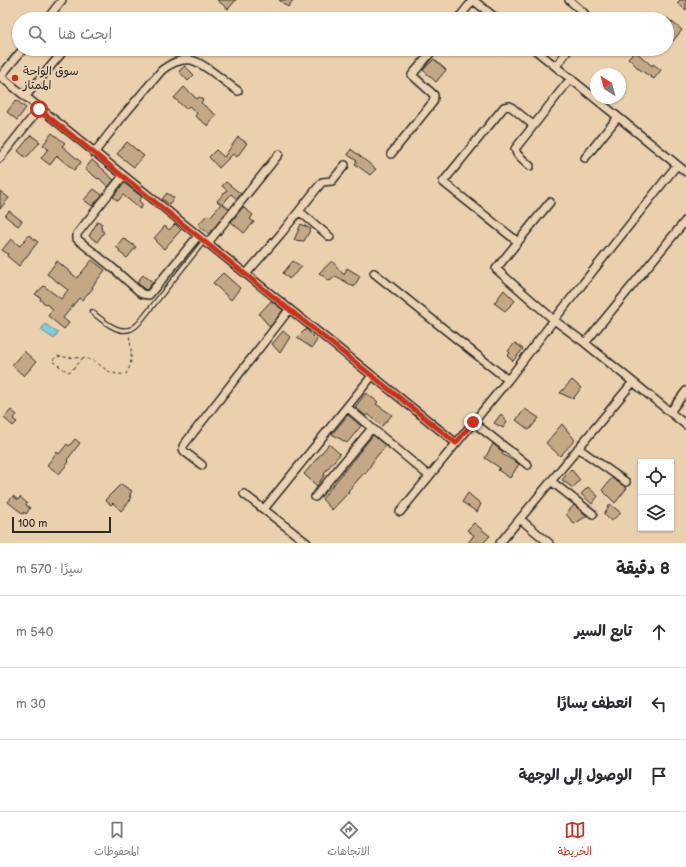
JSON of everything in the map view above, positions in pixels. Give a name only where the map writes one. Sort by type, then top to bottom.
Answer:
[{"type":"street","points":[[53,12],[62,0]]},
{"type":"street","points":[[464,12],[473,0],[488,12]]},
{"type":"street","points":[[569,0],[583,12]]},
{"type":"street","points":[[17,56],[0,76],[39,109],[456,443]]},
{"type":"street","points":[[25,97],[59,56]]},
{"type":"street","points":[[391,154],[433,102],[434,94],[412,75],[428,56]]},
{"type":"street","points":[[543,56],[686,172]]},
{"type":"street","points":[[556,66],[564,56]]},
{"type":"street","points":[[94,153],[162,70],[175,62],[193,60],[238,91]]},
{"type":"street","points":[[530,166],[516,154],[515,149],[571,78]]},
{"type":"street","points":[[518,242],[443,182],[504,107],[510,106],[533,125]]},
{"type":"street","points":[[0,158],[39,109]]},
{"type":"street","points":[[585,158],[618,117]]},
{"type":"street","points":[[123,176],[77,234],[77,239],[142,294],[149,295],[203,240],[279,154]]},
{"type":"street","points":[[246,274],[280,235],[322,182],[332,181],[345,165]]},
{"type":"street","points":[[400,512],[508,380],[677,165]]},
{"type":"street","points":[[550,202],[496,269],[554,320],[584,342],[686,425]]},
{"type":"street","points":[[299,211],[330,237]]},
{"type":"street","points":[[584,342],[686,220]]},
{"type":"street","points":[[374,273],[508,380]]},
{"type":"street","points":[[202,465],[185,452],[183,446],[289,310]]},
{"type":"street","points":[[264,509],[348,408],[372,376]]},
{"type":"street","points":[[500,543],[633,382]]},
{"type":"street","points":[[670,412],[686,391]]},
{"type":"street","points":[[348,408],[429,476]]},
{"type":"street","points":[[473,422],[528,465]]},
{"type":"street","points":[[315,497],[372,428]]},
{"type":"street","points":[[578,448],[626,482]]},
{"type":"street","points":[[551,481],[594,514]]},
{"type":"street","points":[[244,494],[307,543]]},
{"type":"street","points":[[520,519],[549,543]]},
{"type":"lane","points":[[92,312],[109,325],[123,331],[131,329],[139,323],[203,240]]},
{"type":"path","points":[[83,358],[68,372],[52,361],[57,356],[83,358],[91,360],[117,375],[126,374],[131,367],[128,330]]},
{"type":"water","points":[[45,324],[58,333],[54,339],[41,330]]},
{"type":"building","points":[[217,0],[236,0],[228,9]]},
{"type":"building","points":[[279,0],[293,0],[288,7]]},
{"type":"building","points":[[680,0],[686,0],[686,10],[677,3]]},
{"type":"building","points":[[674,24],[682,30],[674,40]]},
{"type":"building","points":[[630,56],[641,56],[652,66],[653,64],[661,70],[654,79],[639,69],[628,58]]},
{"type":"building","points":[[434,59],[446,70],[436,82],[423,70]]},
{"type":"building","points":[[185,66],[194,75],[188,81],[179,71]]},
{"type":"building","points":[[184,87],[197,99],[199,97],[203,100],[201,103],[216,115],[208,126],[195,116],[197,113],[189,106],[186,109],[174,98]]},
{"type":"building","points":[[16,100],[26,108],[17,120],[7,112]]},
{"type":"building","points":[[52,133],[65,143],[62,146],[81,162],[74,170],[57,156],[50,165],[41,158],[48,149],[43,145]]},
{"type":"building","points":[[31,135],[40,142],[26,158],[18,151]]},
{"type":"building","points":[[238,137],[247,143],[237,157],[233,154],[219,168],[209,157],[216,150],[224,157]]},
{"type":"building","points":[[127,142],[144,156],[134,167],[117,154]]},
{"type":"building","points":[[351,149],[376,169],[370,175],[355,164],[357,161],[348,155]]},
{"type":"building","points":[[92,160],[114,180],[108,187],[99,178],[98,179],[85,169]]},
{"type":"building","points":[[226,182],[241,194],[237,199],[231,194],[223,204],[229,209],[209,234],[198,225],[207,215],[210,217],[221,204],[217,201],[227,190],[222,186]]},
{"type":"building","points":[[124,183],[142,197],[139,201],[143,205],[140,209],[123,195],[118,201],[113,197]]},
{"type":"building","points":[[94,189],[102,195],[92,206],[84,200]]},
{"type":"building","points":[[0,191],[9,198],[0,209]]},
{"type":"building","points":[[167,193],[174,198],[169,204],[162,199]]},
{"type":"building","points":[[243,207],[253,215],[250,219],[254,222],[244,233],[231,222]]},
{"type":"building","points":[[9,211],[22,221],[18,226],[5,216]]},
{"type":"building","points":[[98,221],[102,224],[100,226],[102,228],[101,230],[104,232],[97,242],[89,236]]},
{"type":"building","points":[[175,224],[181,230],[164,249],[156,242],[157,240],[154,238],[165,226],[169,230]]},
{"type":"building","points":[[301,224],[311,229],[304,241],[294,240]]},
{"type":"building","points":[[29,235],[38,242],[19,266],[2,250],[11,239],[20,246]]},
{"type":"building","points":[[123,238],[136,247],[127,258],[119,252],[120,250],[116,247]]},
{"type":"building","points":[[92,260],[105,270],[89,293],[82,300],[79,298],[63,318],[69,323],[64,329],[48,316],[53,309],[40,300],[41,298],[35,294],[44,286],[61,299],[68,290],[47,274],[57,261],[77,278]]},
{"type":"building","points":[[293,261],[302,267],[289,279],[283,273]]},
{"type":"building","points":[[332,261],[344,275],[347,268],[360,276],[354,287],[336,276],[330,281],[319,273]]},
{"type":"building","points":[[223,273],[240,288],[231,300],[213,283]]},
{"type":"building","points":[[143,275],[153,282],[147,290],[137,282]]},
{"type":"building","points":[[504,290],[515,301],[505,311],[494,303]]},
{"type":"building","points":[[271,301],[283,310],[270,327],[259,314]]},
{"type":"building","points":[[306,329],[317,340],[312,348],[297,338]]},
{"type":"building","points":[[283,331],[290,337],[280,353],[272,344]]},
{"type":"building","points":[[515,343],[523,349],[513,361],[507,356],[510,353],[508,351]]},
{"type":"building","points":[[24,351],[36,362],[24,376],[12,365]]},
{"type":"building","points":[[572,380],[581,388],[573,399],[560,393]]},
{"type":"building","points":[[366,393],[378,402],[376,404],[392,415],[382,426],[368,414],[366,416],[355,407]]},
{"type":"building","points":[[525,409],[539,418],[529,430],[516,420]]},
{"type":"building","points":[[11,410],[17,415],[13,419],[17,422],[13,426],[4,418]]},
{"type":"building","points":[[501,414],[507,422],[503,428],[494,423]]},
{"type":"building","points":[[348,415],[361,426],[347,443],[332,434]]},
{"type":"building","points":[[562,424],[575,440],[560,456],[546,443]]},
{"type":"building","points":[[373,435],[386,446],[376,457],[365,474],[364,473],[332,510],[322,499]]},
{"type":"building","points":[[75,439],[80,443],[67,460],[69,462],[59,474],[47,465],[57,452],[59,454],[67,444],[69,446]]},
{"type":"building","points":[[329,444],[340,454],[324,473],[325,474],[317,486],[304,474]]},
{"type":"building","points":[[493,444],[503,452],[502,454],[519,464],[510,478],[498,470],[500,468],[485,458]]},
{"type":"building","points":[[571,469],[580,480],[573,488],[562,480]]},
{"type":"building","points":[[612,478],[627,488],[615,503],[602,490]]},
{"type":"building","points":[[121,484],[132,491],[130,494],[131,495],[129,496],[131,497],[129,500],[130,501],[121,511],[113,503],[111,505],[105,500]]},
{"type":"building","points":[[588,487],[598,496],[592,504],[581,494]]},
{"type":"building","points":[[468,493],[481,504],[477,512],[462,502]]},
{"type":"building","points":[[13,496],[18,500],[20,497],[27,503],[26,505],[30,508],[26,514],[24,512],[23,514],[8,502]]},
{"type":"building","points":[[610,504],[621,513],[611,521],[604,514]]},
{"type":"building","points":[[574,505],[587,516],[574,524],[566,514]]},
{"type":"building","points":[[474,523],[490,536],[483,543],[468,543],[474,535],[467,530]]},
{"type":"place","name":"سوق الواحة الممتاز","points":[[15,78]]},
{"type":"route","points":[[39,109],[456,443],[473,422]]}]
